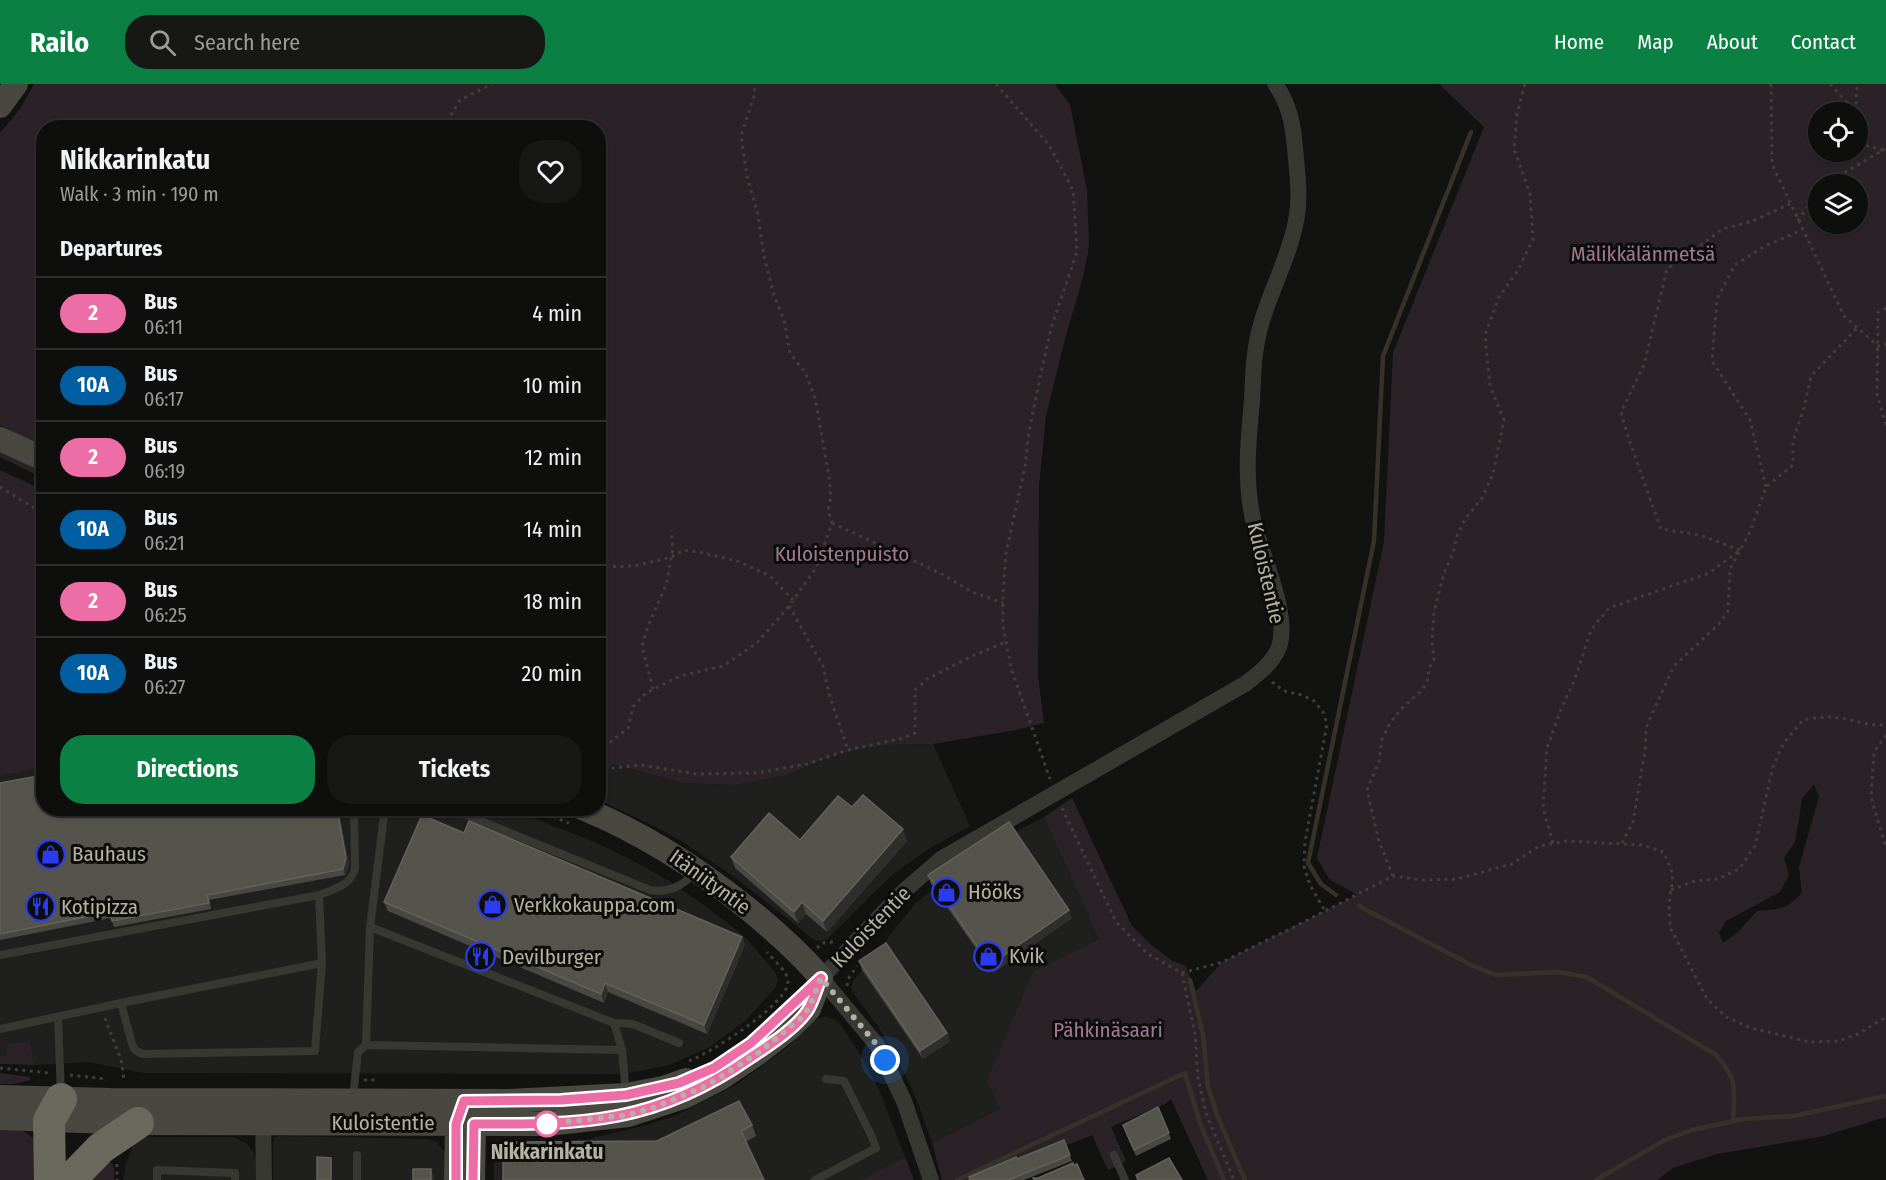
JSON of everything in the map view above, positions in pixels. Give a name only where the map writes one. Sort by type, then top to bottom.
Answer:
[{"type":"highway","points":[[50,1180],[60,1114]]},
{"type":"highway","points":[[60,1114],[70,1180]]},
{"type":"highway","points":[[70,1180],[101,1148],[138,1123]]},
{"type":"street","points":[[0,105],[16,84]]},
{"type":"street","name":"Kuloistentie","points":[[0,1118],[60,1114],[263,1112],[465,1116],[561,1100],[627,1105],[714,1068],[751,1043],[821,978],[904,891],[941,859],[1245,684],[1263,671],[1279,648],[1281,620],[1254,525],[1248,492],[1247,459],[1256,347],[1263,318],[1290,247],[1299,194],[1293,130],[1288,107],[1275,84]]},
{"type":"street","points":[[0,439],[36,455]]},
{"type":"street","name":"Itäniityntie","points":[[601,816],[654,842],[699,871],[774,930],[805,959],[821,978]]},
{"type":"street","points":[[821,978],[877,1045],[904,1101],[931,1180]]},
{"type":"street","name":"Kuloistentie","points":[[0,1097],[60,1114],[138,1123],[263,1112],[353,1090],[465,1116]]},
{"type":"street","points":[[263,1112],[264,1180]]},
{"type":"street","points":[[456,1180],[465,1116]]},
{"type":"street","points":[[465,1116],[473,1180]]},
{"type":"lane","points":[[0,955],[319,895],[344,886],[353,876],[354,816]]},
{"type":"lane","points":[[366,1045],[370,927],[384,816]]},
{"type":"lane","points":[[469,816],[650,890],[660,892],[673,890],[699,871]]},
{"type":"lane","points":[[121,1003],[132,1044],[135,1050],[142,1053],[315,1051],[322,963],[319,895]]},
{"type":"lane","points":[[370,927],[614,1023],[633,1024],[679,1043]]},
{"type":"lane","points":[[0,1029],[322,963]]},
{"type":"lane","points":[[58,1017],[60,1114]]},
{"type":"lane","points":[[614,1023],[622,1050],[627,1105]]},
{"type":"lane","points":[[353,1090],[358,1052],[366,1045],[622,1050]]},
{"type":"lane","points":[[815,1180],[876,1149],[844,1081],[826,1079]]},
{"type":"lane","points":[[357,1155],[357,1180]]},
{"type":"lane","points":[[1114,1155],[1125,1180]]},
{"type":"lane","points":[[157,1180],[157,1170],[235,1173],[235,1180]]},
{"type":"path","points":[[448,120],[460,100],[492,84]]},
{"type":"path","points":[[606,746],[628,728],[633,707],[646,693],[680,676],[723,666],[757,643],[794,600],[816,568],[831,523],[828,509],[831,498],[828,468],[815,398],[806,372],[790,352],[784,320],[774,295],[764,255],[758,215],[747,176],[741,136],[755,93],[754,84]]},
{"type":"path","points":[[996,84],[1049,145],[1073,190],[1077,252],[1052,325],[1029,431],[1025,467],[1006,553],[1003,626],[1011,668],[1020,698],[1055,793],[1116,922],[1148,954],[1182,973],[1222,962],[1392,876],[1422,880],[1457,879],[1512,864],[1539,846],[1566,841],[1642,845],[1664,852],[1673,874],[1669,904],[1670,927],[1707,999],[1726,1017],[1751,1028],[1809,1042],[1838,1041],[1858,1034],[1886,1017]]},
{"type":"path","points":[[1392,876],[1379,842],[1367,790],[1379,762],[1382,739],[1390,723],[1427,682],[1429,669],[1434,659],[1432,641],[1434,612],[1444,573],[1453,553],[1457,536],[1466,519],[1482,498],[1493,474],[1504,420],[1490,386],[1485,335],[1498,297],[1518,270],[1533,238],[1530,195],[1514,149],[1517,114],[1525,84]]},
{"type":"path","points":[[1771,84],[1772,164],[1844,316],[1878,346]]},
{"type":"path","points":[[1830,84],[1847,102]]},
{"type":"path","points":[[1856,102],[1856,90],[1860,84]]},
{"type":"path","points":[[1868,146],[1885,150]]},
{"type":"path","points":[[1843,174],[1885,150]]},
{"type":"path","points":[[1740,550],[1700,535],[1661,529],[1621,412],[1644,365],[1667,269],[1723,229],[1753,221],[1790,204]]},
{"type":"path","points":[[1798,221],[1808,206]]},
{"type":"path","points":[[1766,487],[1750,420],[1712,361],[1717,299],[1735,265],[1765,246],[1802,230]]},
{"type":"path","points":[[1886,308],[1878,312],[1877,394],[1886,426]]},
{"type":"path","points":[[1622,843],[1632,822],[1645,751],[1646,728],[1674,666],[1719,624],[1728,610],[1730,568],[1750,532],[1766,487],[1793,465],[1793,441],[1811,376],[1857,328]]},
{"type":"path","points":[[1878,346],[1886,344]]},
{"type":"path","points":[[0,487],[36,509]]},
{"type":"path","points":[[831,523],[940,573],[972,592],[1003,603]]},
{"type":"path","points":[[654,689],[642,647],[648,626],[666,585],[673,549],[671,530]]},
{"type":"path","points":[[606,567],[635,566],[670,557],[684,550],[736,561],[770,576],[794,600]]},
{"type":"path","points":[[1553,843],[1543,808],[1547,748],[1575,679],[1591,630],[1609,608],[1709,573],[1740,550]]},
{"type":"path","points":[[789,606],[823,666],[829,694],[848,750]]},
{"type":"path","points":[[606,769],[639,765],[697,774],[757,773],[807,764],[848,750],[903,738],[915,733],[915,690],[927,679],[1006,642]]},
{"type":"path","points":[[1263,671],[1284,691],[1314,700],[1323,712],[1327,724],[1305,842],[1304,866],[1310,885],[1325,912]]},
{"type":"path","points":[[1671,890],[1695,881],[1718,879],[1739,869],[1755,846],[1773,767],[1783,744],[1803,720],[1835,717],[1858,721],[1868,726],[1886,726]]},
{"type":"path","points":[[1886,735],[1874,752],[1870,797],[1886,848]]},
{"type":"path","points":[[849,995],[848,979],[857,966]]},
{"type":"path","points":[[1182,973],[1195,1034],[1198,1079],[1207,1116],[1234,1180]]},
{"type":"path","points":[[687,1062],[704,1055],[746,1027],[769,1008],[786,989]]},
{"type":"path","points":[[101,1008],[121,1059],[124,1080]]},
{"type":"path","points":[[353,1090],[388,1080]]},
{"type":"shaded area","points":[[933,744],[970,826],[930,848],[893,874],[827,939],[820,941],[813,939],[737,879],[683,842],[606,803],[606,776],[612,764],[683,783],[736,785],[787,775],[837,755],[888,745]]},
{"type":"shaded area","points":[[36,768],[36,816],[528,816],[592,841],[671,882],[744,936],[775,972],[778,979],[776,987],[746,1020],[710,1047],[669,1065],[625,1074],[143,1073],[89,1062],[34,1065],[30,1042],[7,1056],[0,1056],[0,776]]},
{"type":"shaded area","points":[[1044,817],[1099,939],[1033,973],[1001,1108],[932,1143],[901,1065],[851,987],[854,980],[915,904],[991,845]]},
{"type":"shaded area","points":[[827,1017],[840,1024],[860,1054],[878,1087],[905,1157],[860,1180],[494,1180],[494,1153],[497,1146],[505,1142],[560,1143],[585,1140],[677,1115],[736,1085],[789,1046],[812,1022]]},
{"type":"shaded area","points":[[136,1137],[233,1137],[246,1143],[254,1153],[257,1163],[257,1180],[123,1180]]},
{"type":"shaded area","points":[[275,1137],[429,1139],[437,1142],[447,1156],[447,1180],[273,1180],[273,1142]]},
{"type":"green space","name":"Kuloistenpuisto","points":[[34,84],[1055,84],[1070,105],[1087,190],[1089,247],[1046,416],[1039,485],[1038,676],[1044,723],[933,744],[888,745],[862,749],[836,755],[787,775],[736,785],[683,783],[612,764],[606,776],[606,120],[36,120],[36,443],[0,425],[0,133],[20,109]]},
{"type":"green space","name":"Mälikkälänmetsä","points":[[1439,84],[1886,84],[1886,1117],[1824,1136],[1717,1154],[1673,1168],[1657,1180],[1208,1180],[1171,1099],[1165,1104],[1111,1127],[1126,1161],[1108,1170],[1092,1135],[982,1180],[942,1180],[932,1143],[1001,1108],[987,1081],[1033,972],[1099,939],[1044,817],[1072,798],[1132,926],[1150,944],[1173,961],[1185,965],[1196,991],[1222,962],[1357,895],[1329,879],[1317,858],[1384,542],[1393,353],[1484,127]],"holes":[[[1814,784],[1819,797],[1799,867],[1802,893],[1782,908],[1757,911],[1738,932],[1723,943],[1719,933],[1726,921],[1780,892],[1789,875],[1784,858],[1795,842],[1802,799]]]},
{"type":"green space","points":[[0,449],[36,467],[36,475],[0,457]]},
{"type":"green space","points":[[0,470],[36,487],[36,769],[0,776]]},
{"type":"green space","points":[[30,1042],[34,1065],[0,1064],[0,1056],[7,1056],[6,1044]]},
{"type":"green space","points":[[0,1073],[30,1077],[30,1080],[14,1084],[0,1084]]},
{"type":"green space","points":[[0,1125],[18,1127],[34,1139],[41,1180],[0,1180]]},
{"type":"green space","points":[[905,1157],[914,1180],[860,1180]]},
{"type":"green space","points":[[106,1163],[112,1163],[114,1180],[93,1180],[98,1170]]},
{"type":"building","points":[[36,776],[36,816],[338,816],[346,858],[343,869],[207,895],[209,903],[112,921],[110,912],[0,934],[0,783]]},
{"type":"building","points":[[863,795],[903,829],[823,921],[802,902],[794,912],[731,857],[769,813],[800,840],[838,796],[852,807]]},
{"type":"building","points":[[422,816],[424,816],[464,833],[469,821],[742,937],[704,1025],[605,983],[601,994],[384,902]]},
{"type":"building","points":[[1009,822],[1069,910],[990,965],[928,875]]},
{"type":"building","points":[[886,943],[947,1033],[920,1051],[859,961]]},
{"type":"building","points":[[739,1101],[752,1125],[741,1131],[764,1180],[503,1180],[503,1142],[657,1141]]},
{"type":"building","points":[[1158,1107],[1169,1133],[1134,1150],[1123,1125]]},
{"type":"building","points":[[1064,1140],[1070,1155],[1008,1180],[969,1180],[969,1177],[1016,1157],[1017,1159]]},
{"type":"building","points":[[317,1157],[331,1158],[331,1180],[317,1180]]},
{"type":"building","points":[[1169,1158],[1182,1180],[1138,1180],[1136,1175]]},
{"type":"building","points":[[1073,1163],[1073,1165],[1077,1164],[1084,1180],[1034,1180],[1033,1178],[1038,1178]]},
{"type":"building","points":[[413,1169],[431,1169],[431,1180],[413,1180]]},
{"type":"waterway","points":[[1336,895],[1321,884],[1308,863],[1374,541],[1383,356],[1471,132]]},
{"type":"waterway","points":[[1359,906],[1471,965],[1496,975],[1558,972],[1587,977],[1716,1055],[1734,1085],[1733,1121]]},
{"type":"waterway","points":[[1190,980],[1203,1035],[1208,1087],[1217,1115],[1245,1180]]},
{"type":"waterway","points":[[957,1180],[1185,1073],[1200,1123],[1224,1180]]},
{"type":"waterway","points":[[1596,1180],[1667,1139],[1692,1130],[1743,1119],[1794,1116],[1886,1096]]},
{"type":"bus line","name":"2","points":[[456,1180],[456,1124],[464,1101],[561,1100],[626,1095],[679,1083],[714,1068],[751,1043],[821,978],[809,1008],[790,1028],[721,1078],[686,1096],[628,1115],[602,1119],[547,1124],[474,1124],[473,1180]]},
{"type":"place","name":"Bauhaus","points":[[51,854]]},
{"type":"place","name":"Hööks","points":[[947,892]]},
{"type":"place","name":"Verkkokauppa.com","points":[[493,905]]},
{"type":"place","name":"Kotipizza","points":[[40,907]]},
{"type":"place","name":"Kvik","points":[[988,956]]},
{"type":"place","name":"Devilburger","points":[[481,957]]},
{"type":"place","name":"Nikkarinkatu","points":[[547,1124]]},
{"type":"route","points":[[547,1124],[628,1115],[686,1096],[706,1086],[758,1053],[801,1018],[809,1008],[821,978],[877,1045],[885,1060]]},
{"type":"park label","name":"Pähkinäsaari","points":[[1108,1030]]}]
